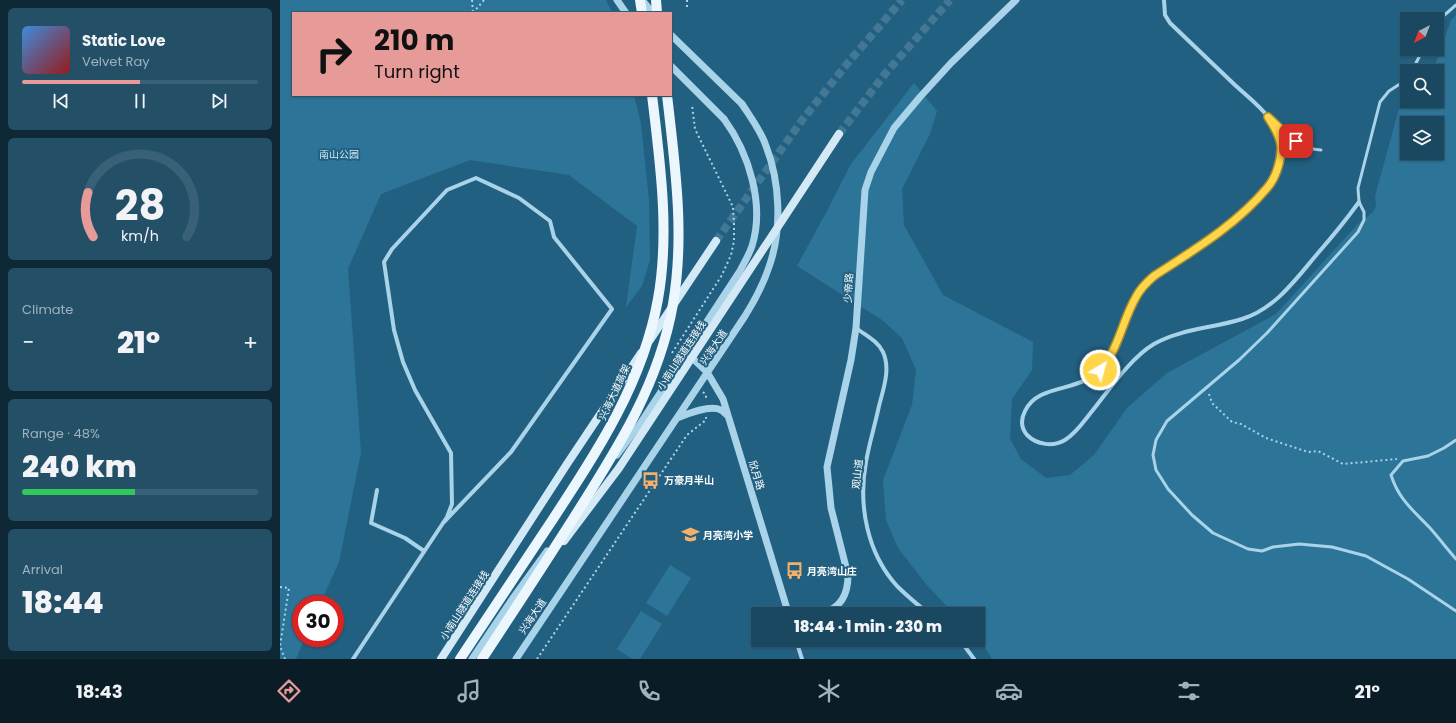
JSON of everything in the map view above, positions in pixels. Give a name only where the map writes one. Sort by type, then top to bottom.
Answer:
[{"type":"main road","points":[[641,0],[642,12]]},
{"type":"main road","points":[[656,0],[657,12]]},
{"type":"main road","name":"兴海大道高架","points":[[460,659],[595,456],[624,401],[644,352],[658,299],[663,243],[661,183],[652,96]]},
{"type":"main road","points":[[482,659],[610,461],[631,423],[653,375],[668,327],[677,274],[679,250],[678,193],[667,96]]},
{"type":"main road","name":"小南山隧道连接线","points":[[533,582],[619,468],[839,134]]},
{"type":"main road","name":"小南山隧道连接线","points":[[442,659],[567,464],[716,241]]},
{"type":"street","points":[[617,0],[625,12]]},
{"type":"street","points":[[641,0],[652,12]]},
{"type":"street","name":"少帝路","points":[[835,607],[840,603],[848,585],[847,570],[831,508],[827,467],[851,360],[856,328],[865,190],[871,172],[889,137],[920,97],[951,63],[1016,0]]},
{"type":"street","points":[[1164,0],[1165,15],[1170,23],[1268,117],[1279,137],[1281,146],[1277,170],[1268,187],[1218,234],[1154,276],[1146,283],[1132,304],[1114,350],[1103,367],[1086,381],[1049,392],[1039,397],[1028,407],[1023,418],[1023,425],[1029,436],[1038,442],[1050,444],[1057,444],[1070,436],[1076,431],[1129,366],[1152,345],[1176,335],[1244,319],[1263,310],[1289,287],[1360,202]]},
{"type":"street","name":"兴海大道","points":[[516,659],[708,372],[755,299],[771,262],[776,240],[778,212],[777,190],[773,168],[766,146],[756,125],[742,104],[672,36]]},
{"type":"street","name":"兴海大道","points":[[472,659],[513,598],[640,424],[740,271],[752,246],[756,230],[754,191],[745,154],[734,132],[724,119],[672,67]]},
{"type":"street","points":[[353,659],[443,524],[511,452],[612,309],[554,237],[550,221],[519,198],[476,178],[447,190],[392,249],[384,262],[394,330],[403,362],[415,390],[452,453],[452,504],[443,524]]},
{"type":"street","name":"观山道","points":[[856,328],[874,340],[883,352],[886,378],[866,463],[863,494],[866,523],[876,552],[884,568],[896,585],[921,607]]},
{"type":"street","name":"欣月路","points":[[687,353],[708,372],[723,399],[786,607]]},
{"type":"street","points":[[677,418],[694,411],[716,408],[722,410],[729,417]]},
{"type":"street","points":[[377,490],[371,523],[405,538],[424,551]]},
{"type":"street","points":[[798,647],[802,659]]},
{"type":"street","points":[[965,647],[974,659]]},
{"type":"lane","points":[[1444,16],[1456,5]]},
{"type":"lane","points":[[1400,84],[1389,90],[1380,102],[1358,188],[1360,202],[1364,212],[1364,220],[1353,239],[1267,333],[1240,360],[1167,421],[1156,440],[1153,455],[1156,470],[1168,489],[1192,515],[1213,533],[1248,549],[1262,551],[1273,547],[1299,544],[1332,547],[1366,556],[1408,578],[1456,611]]},
{"type":"lane","points":[[1268,117],[1289,137],[1302,146],[1311,150],[1322,150]]},
{"type":"lane","points":[[1456,440],[1428,456],[1403,461],[1391,475],[1395,489],[1404,502],[1456,559]]},
{"type":"path","points":[[472,0],[473,12]]},
{"type":"path","points":[[474,12],[484,0]]},
{"type":"path","points":[[686,0],[687,9]]},
{"type":"path","points":[[1212,382],[1209,393],[1212,403],[1232,422],[1241,424],[1266,438],[1308,452],[1318,451],[1343,464],[1403,458]]},
{"type":"path","points":[[537,659],[687,435],[706,420]]},
{"type":"path","points":[[280,587],[289,588],[280,646],[285,659]]},
{"type":"green space","name":"南山公园","points":[[280,0],[606,0],[612,12],[292,12],[292,96],[634,96],[641,124],[649,200],[650,260],[642,286],[626,307],[637,226],[569,175],[470,160],[381,194],[348,269],[361,452],[339,562],[324,595],[292,595],[292,647],[301,647],[296,659],[280,659]]},
{"type":"green space","points":[[1456,15],[1456,659],[992,659],[984,647],[985,607],[947,607],[926,584],[898,548],[886,520],[883,480],[912,405],[916,370],[902,338],[882,320],[797,266],[851,164],[914,83],[937,111],[930,134],[902,189],[904,225],[943,295],[1033,342],[1032,370],[1012,399],[1010,439],[1021,459],[1046,478],[1070,475],[1094,455],[1127,408],[1167,373],[1276,314],[1357,225],[1373,212],[1376,206],[1375,196],[1400,105],[1400,108],[1444,108],[1444,64],[1435,64],[1438,56],[1444,56],[1444,40],[1451,20]]},
{"type":"green space","points":[[670,565],[691,578],[667,616],[646,603]]},
{"type":"green space","points":[[641,611],[662,624],[640,659],[632,659],[617,649]]},
{"type":"tunnel","points":[[716,241],[803,119],[847,64],[902,0]]},
{"type":"tunnel","points":[[839,134],[885,74],[950,0]]},
{"type":"place","name":"万豪月半山","points":[[651,480]]},
{"type":"place","name":"月亮湾小学","points":[[690,535]]},
{"type":"place","name":"月亮湾山庄","points":[[794,571]]},
{"type":"route","points":[[1100,370],[1106,364],[1114,350],[1132,304],[1146,283],[1154,276],[1218,234],[1268,187],[1277,170],[1281,154],[1279,137],[1268,117],[1289,137],[1296,141]]}]
